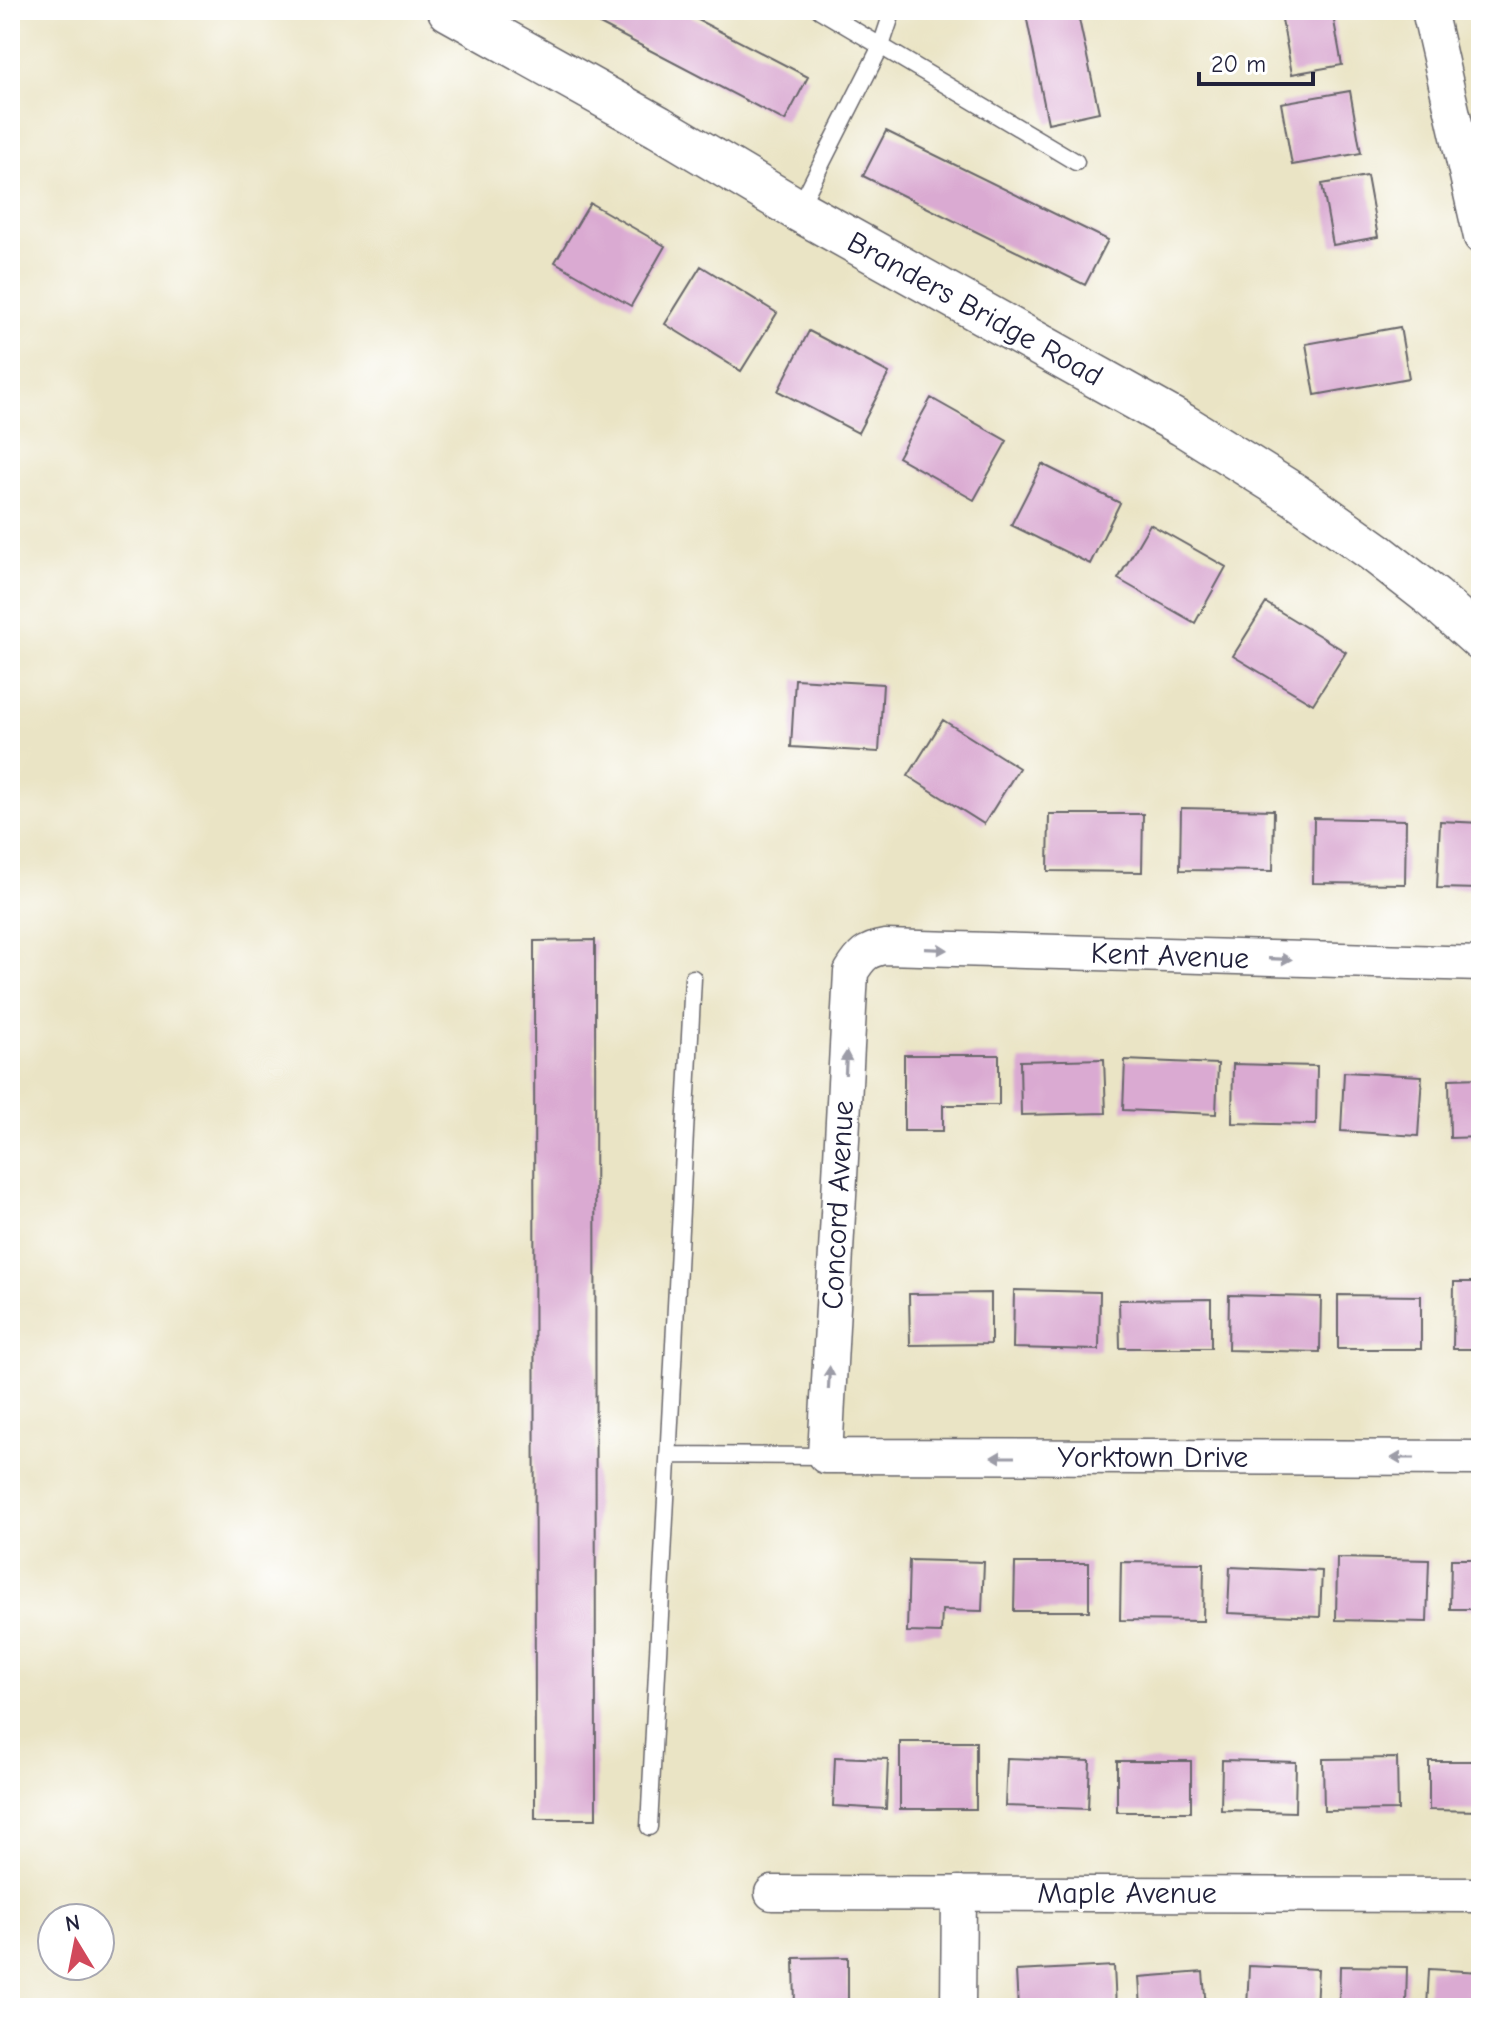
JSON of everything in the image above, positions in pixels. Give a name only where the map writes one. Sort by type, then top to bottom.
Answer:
[{"type":"street","name":"Branders Bridge Road","points":[[449,10],[1169,418],[1295,495],[1375,552],[1481,640]]},
{"type":"street","points":[[1429,10],[1481,237]]},
{"type":"street","name":"Kent Avenue","points":[[860,956],[885,947],[1481,964]]},
{"type":"street","name":"Concord Avenue","points":[[825,1456],[851,972],[860,956]]},
{"type":"street","name":"Yorktown Drive","points":[[825,1456],[1481,1458]]},
{"type":"street","name":"Maple Avenue","points":[[772,1893],[1481,1895]]},
{"type":"street","points":[[958,2008],[959,1893]]},
{"type":"lane","points":[[820,10],[1076,162]]},
{"type":"lane","points":[[798,210],[881,46],[893,10]]},
{"type":"lane","points":[[649,1827],[693,978]]},
{"type":"lane","points":[[668,1455],[825,1456]]},
{"type":"building","points":[[573,10],[679,10],[808,77],[785,121]]},
{"type":"building","points":[[1025,10],[1077,10],[1099,112],[1048,123]]},
{"type":"building","points":[[1332,10],[1342,65],[1292,74],[1281,14]]},
{"type":"building","points":[[1350,91],[1361,153],[1292,165],[1281,103]]},
{"type":"building","points":[[886,131],[1108,240],[1085,285],[863,176]]},
{"type":"building","points":[[1367,176],[1378,237],[1333,245],[1322,184]]},
{"type":"building","points":[[590,203],[665,246],[631,306],[555,262]]},
{"type":"building","points":[[701,266],[777,313],[741,371],[665,324]]},
{"type":"building","points":[[1400,327],[1409,378],[1315,395],[1306,344]]},
{"type":"building","points":[[809,331],[889,373],[858,433],[778,391]]},
{"type":"building","points":[[931,398],[1007,441],[974,500],[898,457]]},
{"type":"building","points":[[1042,464],[1120,503],[1090,564],[1011,525]]},
{"type":"building","points":[[1150,524],[1226,567],[1195,623],[1118,579]]},
{"type":"building","points":[[1266,603],[1346,652],[1313,704],[1233,656]]},
{"type":"building","points":[[795,679],[883,684],[879,752],[791,747]]},
{"type":"building","points":[[943,720],[1019,768],[984,824],[908,776]]},
{"type":"building","points":[[1181,808],[1274,810],[1273,871],[1180,870]]},
{"type":"building","points":[[1049,814],[1143,814],[1142,872],[1048,871]]},
{"type":"building","points":[[1314,818],[1406,820],[1405,884],[1313,883]]},
{"type":"building","points":[[1440,821],[1481,823],[1481,889],[1437,888]]},
{"type":"building","points":[[595,940],[596,1819],[535,1819],[534,941]]},
{"type":"building","points":[[904,1055],[999,1055],[999,1105],[943,1105],[943,1131],[904,1131]]},
{"type":"building","points":[[1104,1059],[1106,1113],[1021,1115],[1020,1061]]},
{"type":"building","points":[[1125,1060],[1218,1064],[1216,1114],[1123,1110]]},
{"type":"building","points":[[1233,1064],[1317,1066],[1316,1125],[1232,1123]]},
{"type":"building","points":[[1344,1072],[1422,1076],[1418,1136],[1341,1131]]},
{"type":"building","points":[[1481,1078],[1481,1137],[1450,1138],[1449,1079]]},
{"type":"building","points":[[1454,1282],[1481,1282],[1481,1349],[1453,1349]]},
{"type":"building","points":[[1014,1290],[1100,1292],[1099,1350],[1013,1348]]},
{"type":"building","points":[[991,1293],[991,1344],[910,1345],[909,1294]]},
{"type":"building","points":[[1229,1295],[1321,1297],[1320,1352],[1228,1350]]},
{"type":"building","points":[[1338,1295],[1421,1296],[1421,1349],[1338,1349]]},
{"type":"building","points":[[1211,1299],[1211,1348],[1120,1348],[1119,1300]]},
{"type":"building","points":[[1337,1558],[1429,1560],[1427,1622],[1336,1620]]},
{"type":"building","points":[[1451,1559],[1481,1559],[1481,1609],[1450,1609]]},
{"type":"building","points":[[909,1560],[984,1562],[982,1611],[942,1610],[941,1633],[907,1632]]},
{"type":"building","points":[[1121,1562],[1204,1563],[1203,1621],[1120,1620]]},
{"type":"building","points":[[1015,1563],[1089,1563],[1089,1611],[1014,1611]]},
{"type":"building","points":[[1230,1567],[1322,1571],[1320,1617],[1228,1613]]},
{"type":"building","points":[[900,1742],[976,1742],[976,1809],[900,1809]]},
{"type":"building","points":[[835,1757],[888,1759],[886,1809],[833,1806]]},
{"type":"building","points":[[1007,1758],[1090,1761],[1088,1809],[1005,1806]]},
{"type":"building","points":[[1397,1758],[1398,1810],[1324,1811],[1323,1759]]},
{"type":"building","points":[[1222,1760],[1296,1762],[1295,1812],[1221,1810]]},
{"type":"building","points":[[1117,1761],[1191,1761],[1191,1812],[1117,1812]]},
{"type":"building","points":[[1429,1761],[1481,1761],[1481,1811],[1429,1810]]},
{"type":"building","points":[[848,1957],[848,2008],[795,2008],[794,1958]]},
{"type":"building","points":[[1114,1966],[1116,2008],[1018,2008],[1016,1971]]},
{"type":"building","points":[[1249,1966],[1318,1969],[1316,2008],[1247,2008]]},
{"type":"building","points":[[1340,1966],[1407,1967],[1406,2008],[1339,2008]]},
{"type":"building","points":[[1429,1969],[1481,1972],[1481,2008],[1427,2008]]},
{"type":"building","points":[[1203,1972],[1206,2008],[1141,2008],[1139,1977]]}]
